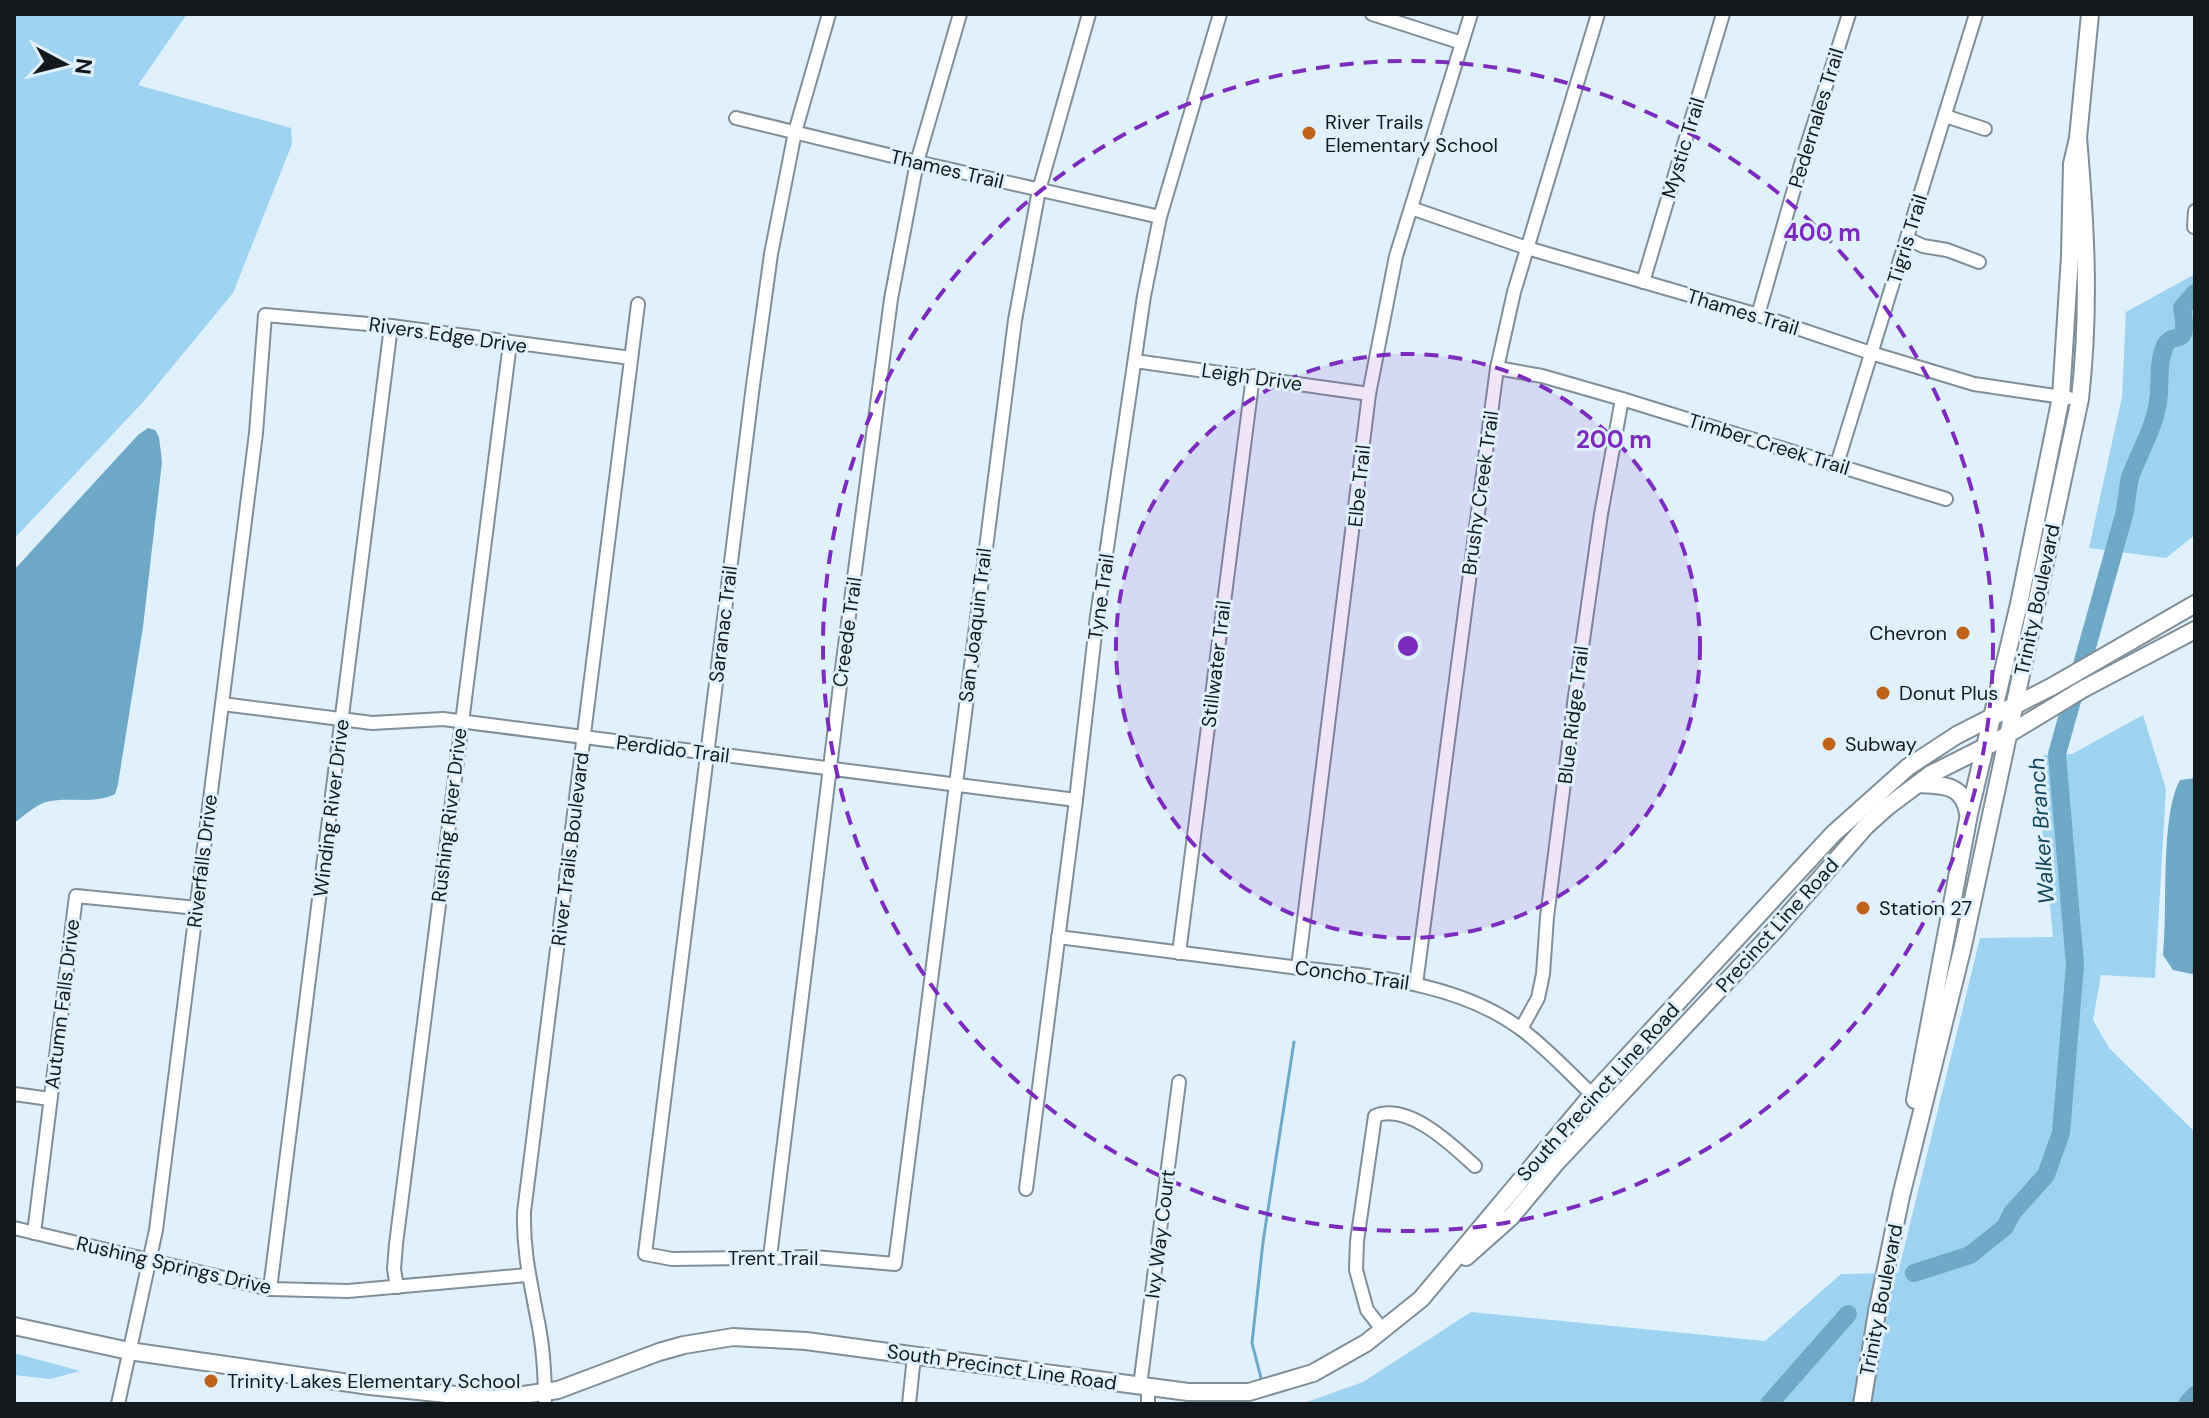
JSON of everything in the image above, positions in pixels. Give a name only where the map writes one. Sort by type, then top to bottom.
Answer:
[{"type":"main road","name":"Trinity Boulevard","points":[[1901,1196],[1918,1084],[1969,814],[2019,604],[2061,397],[2070,256],[2071,178],[2090,14]]},
{"type":"main road","name":"Trinity Boulevard","points":[[1862,1404],[1901,1196],[1963,946],[2080,399],[2087,336],[2087,260],[2078,138]]},
{"type":"main road","points":[[2015,705],[2195,604]]},
{"type":"main road","name":"Precinct Line Road","points":[[1421,1299],[1511,1217],[1866,826],[1918,784],[1951,764],[2195,630]]},
{"type":"main road","name":"South Precinct Line Road","points":[[14,1326],[129,1351],[494,1399],[545,1398],[659,1352],[733,1337],[806,1341],[1145,1392],[1249,1392],[1322,1369],[1350,1354],[1421,1299],[1592,1095],[1854,814],[1908,767],[1957,735],[2015,705]]},
{"type":"main road","points":[[1918,784],[1939,785],[1958,791],[1966,801],[1969,814]]},
{"type":"main road","points":[[1797,873],[1811,890]]},
{"type":"main road","points":[[1689,1022],[1695,1004],[1777,913],[1777,904],[1773,900]]},
{"type":"street","name":"Saranac Trail","points":[[646,1240],[771,254],[795,132],[829,14]]},
{"type":"street","name":"Creede Trail","points":[[770,1257],[891,299],[917,162],[960,14]]},
{"type":"street","name":"San Joaquin Trail","points":[[897,1244],[1004,393],[1039,190],[1089,14]]},
{"type":"street","name":"Tyne Trail","points":[[1026,1189],[1097,616],[1135,361],[1160,217],[1220,14]]},
{"type":"street","points":[[1372,14],[1462,43]]},
{"type":"street","name":"Elbe Trail","points":[[1298,968],[1348,586],[1369,394],[1386,298],[1471,14]]},
{"type":"street","name":"Brushy Creek Trail","points":[[1416,984],[1497,368],[1527,248],[1598,14]]},
{"type":"street","name":"Mystic Trail","points":[[1643,282],[1723,14]]},
{"type":"street","name":"Pedernales Trail","points":[[1758,315],[1802,161],[1849,14]]},
{"type":"street","name":"Tigris Trail","points":[[1837,464],[1976,14]]},
{"type":"street","points":[[1945,116],[1985,129]]},
{"type":"street","name":"Thames Trail","points":[[736,118],[1160,217]]},
{"type":"street","name":"Thames Trail","points":[[1411,208],[1527,248],[1758,315],[1974,384],[2080,399]]},
{"type":"street","points":[[2194,227],[2195,211]]},
{"type":"street","points":[[1908,239],[1979,262]]},
{"type":"street","name":"River Trails Boulevard","points":[[545,1398],[538,1319],[523,1242],[524,1212],[638,304]]},
{"type":"street","name":"Rivers Edge Drive","points":[[265,315],[391,326],[631,358]]},
{"type":"street","name":"Riverfalls Drive","points":[[118,1404],[156,1230],[256,433],[265,315]]},
{"type":"street","name":"Winding River Drive","points":[[270,1289],[391,326]]},
{"type":"street","name":"Rushing River Drive","points":[[397,1287],[394,1269],[396,1244],[510,343]]},
{"type":"street","name":"Leigh Drive","points":[[1135,361],[1369,394]]},
{"type":"street","name":"Timber Creek Trail","points":[[1497,368],[1542,376],[1622,399],[1946,499]]},
{"type":"street","name":"Stillwater Trail","points":[[1179,953],[1253,376]]},
{"type":"street","name":"Blue Ridge Trail","points":[[1521,1029],[1538,998],[1543,974],[1575,696],[1601,514],[1622,399]]},
{"type":"street","name":"Perdido Trail","points":[[222,704],[372,723],[426,719],[461,722],[1076,800]]},
{"type":"street","name":"Autumn Falls Drive","points":[[34,1233],[76,896],[197,908]]},
{"type":"street","name":"Concho Trail","points":[[1058,937],[1360,974],[1416,984],[1469,1002],[1521,1029],[1607,1108]]},
{"type":"street","name":"Ivy Way Court","points":[[1145,1392],[1179,1082]]},
{"type":"street","points":[[14,1094],[50,1099]]},
{"type":"street","points":[[1382,1329],[1367,1310],[1356,1270],[1375,1116],[1381,1113],[1397,1114],[1427,1127],[1475,1166]]},
{"type":"street","name":"Rushing Springs Drive","points":[[14,1228],[270,1289],[348,1291],[527,1275]]},
{"type":"street","name":"Trent Trail","points":[[646,1240],[645,1254],[672,1259],[814,1257],[895,1264],[897,1244]]},
{"type":"street","points":[[909,1404],[914,1356]]},
{"type":"shaded area","points":[[14,14],[187,14],[138,85],[291,128],[292,144],[233,293],[144,401],[14,539]]},
{"type":"shaded area","points":[[2195,274],[2195,535],[2166,558],[2089,548],[2122,397],[2126,312]]},
{"type":"shaded area","points":[[148,428],[155,430],[159,437],[162,462],[143,627],[115,794],[98,799],[46,802],[14,823],[14,570],[138,435]]},
{"type":"shaded area","points":[[2143,715],[2166,789],[2155,978],[2101,975],[2093,1020],[2109,1048],[2195,1132],[2195,1404],[1301,1404],[1363,1382],[1471,1312],[1765,1341],[1841,1274],[1898,1273],[1980,938],[2053,937],[2037,776],[2039,762],[2044,755],[2072,754]]},
{"type":"shaded area","points":[[2195,778],[2195,973],[2192,974],[2173,970],[2163,955],[2170,816],[2180,780]]},
{"type":"shaded area","points":[[14,1353],[80,1371],[50,1379],[14,1375]]},
{"type":"waterway","name":"Walker Branch","points":[[1914,1273],[1970,1255],[2005,1227],[2012,1213],[2046,1175],[2061,1133],[2075,965],[2057,754],[2124,515],[2130,478],[2156,412],[2165,346],[2168,341],[2182,335],[2182,308],[2195,293]]},
{"type":"waterway","points":[[1261,1378],[1252,1343],[1263,1242],[1294,1042]]},
{"type":"waterway","name":"Walker Branch","points":[[1769,1404],[1848,1314]]},
{"type":"waterway","points":[[2187,1404],[2195,1395]]},
{"type":"place","name":"River Trails Elementary School","points":[[1309,133]]},
{"type":"place","name":"Chevron","points":[[1963,633]]},
{"type":"place","name":"Donut Plus","points":[[1883,693]]},
{"type":"place","name":"Subway","points":[[1829,744]]},
{"type":"place","name":"Station 27","points":[[1863,908]]},
{"type":"place","name":"Trinity Lakes Elementary School","points":[[211,1381]]}]
